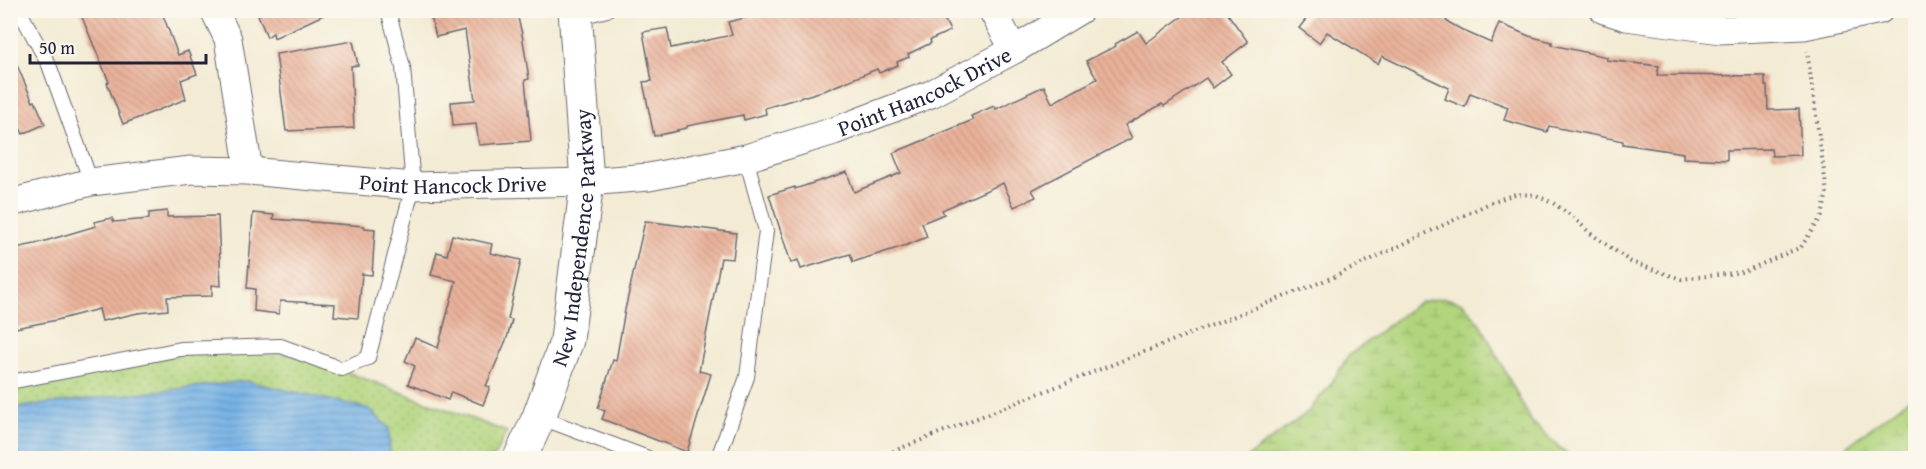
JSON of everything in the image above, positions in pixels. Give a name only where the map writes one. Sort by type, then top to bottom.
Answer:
[{"type":"street","points":[[214,10],[228,39],[249,171]]},
{"type":"street","points":[[992,10],[1014,50]]},
{"type":"street","name":"Point Hancock Drive","points":[[10,203],[91,182],[191,170],[249,171],[413,186],[587,182],[649,177],[746,158],[834,131],[931,94],[1014,50],[1080,10]]},
{"type":"street","points":[[1604,10],[1626,17],[1721,30],[1820,20],[1880,10]]},
{"type":"street","name":"New Independence Parkway","points":[[520,459],[539,417],[567,340],[587,182],[586,13]]},
{"type":"lane","points":[[19,10],[49,64],[91,182]]},
{"type":"lane","points":[[10,382],[182,349],[281,346],[342,369],[368,358],[413,186],[403,67],[388,10]]},
{"type":"lane","points":[[718,459],[747,377],[766,231],[746,158]]},
{"type":"lane","points":[[539,417],[648,459]]},
{"type":"path","points":[[876,459],[1336,276],[1492,202],[1515,194],[1536,195],[1553,203],[1630,262],[1681,279],[1743,272],[1801,247],[1822,216],[1827,193],[1820,20]]},
{"type":"green space","points":[[1445,298],[1463,303],[1481,325],[1531,421],[1571,458],[1246,458],[1308,412],[1331,384],[1348,356],[1419,302]]},
{"type":"green space","points":[[277,351],[320,362],[507,432],[493,458],[11,458],[11,384],[186,353]]},
{"type":"green space","points":[[1915,394],[1915,458],[1832,458]]},
{"type":"water","points":[[246,381],[369,409],[389,428],[390,457],[11,458],[11,408]]},
{"type":"building","points":[[79,10],[161,10],[178,55],[188,51],[197,74],[181,80],[186,99],[123,124],[107,83],[109,82]]},
{"type":"building","points":[[268,10],[334,10],[274,38],[273,33],[267,37],[258,15]]},
{"type":"building","points":[[440,10],[516,10],[529,79],[525,80],[531,141],[479,145],[476,124],[453,126],[451,102],[475,100],[465,30],[436,37],[430,13]]},
{"type":"building","points":[[776,10],[940,10],[950,31],[908,54],[909,57],[897,62],[898,65],[879,73],[877,69],[826,90],[765,108],[766,114],[744,120],[743,115],[687,126],[678,131],[654,136],[643,82],[652,81],[643,32],[667,28],[671,48],[732,35],[728,22],[753,16],[753,18]]},
{"type":"building","points":[[1191,10],[1225,10],[1248,42],[1222,62],[1231,74],[1213,88],[1206,78],[1164,106],[1162,104],[1125,125],[1132,138],[1032,190],[1036,197],[1014,207],[1003,183],[942,210],[944,214],[922,223],[927,237],[907,245],[853,262],[850,254],[801,269],[798,260],[791,263],[769,195],[847,172],[854,192],[901,173],[893,153],[973,120],[971,116],[994,106],[996,109],[1044,86],[1052,103],[1097,79],[1086,61],[1116,46],[1115,44],[1138,31],[1146,43]]},
{"type":"building","points":[[1313,10],[1451,10],[1446,21],[1491,43],[1499,23],[1529,36],[1552,42],[1552,45],[1607,57],[1606,60],[1659,66],[1657,75],[1765,76],[1768,110],[1799,109],[1801,155],[1772,156],[1771,149],[1727,150],[1727,160],[1683,158],[1683,153],[1623,144],[1623,141],[1549,126],[1547,132],[1504,120],[1508,107],[1470,93],[1465,107],[1445,99],[1449,88],[1382,56],[1378,64],[1327,32],[1319,43],[1299,28]]},
{"type":"building","points":[[353,41],[358,65],[351,66],[354,128],[286,131],[276,54]]},
{"type":"building","points":[[10,49],[45,124],[23,134],[10,108]]},
{"type":"building","points":[[167,211],[167,217],[218,216],[221,286],[212,285],[212,296],[167,297],[168,310],[138,313],[102,321],[99,309],[10,329],[10,249],[96,226],[94,222],[112,218],[114,222],[149,219],[149,213]]},
{"type":"building","points":[[253,213],[274,215],[273,219],[364,226],[375,229],[372,275],[362,274],[358,318],[334,316],[335,304],[280,301],[279,314],[254,311],[255,289],[247,288]]},
{"type":"building","points":[[645,221],[736,233],[733,259],[721,258],[699,371],[711,374],[687,452],[602,419],[605,411],[598,408],[613,360],[616,361]]},
{"type":"building","points":[[452,235],[492,244],[490,253],[521,260],[508,319],[512,320],[507,338],[486,386],[490,387],[483,405],[451,392],[448,400],[408,384],[415,366],[405,361],[415,338],[438,348],[456,281],[431,275],[437,252],[447,255]]}]
